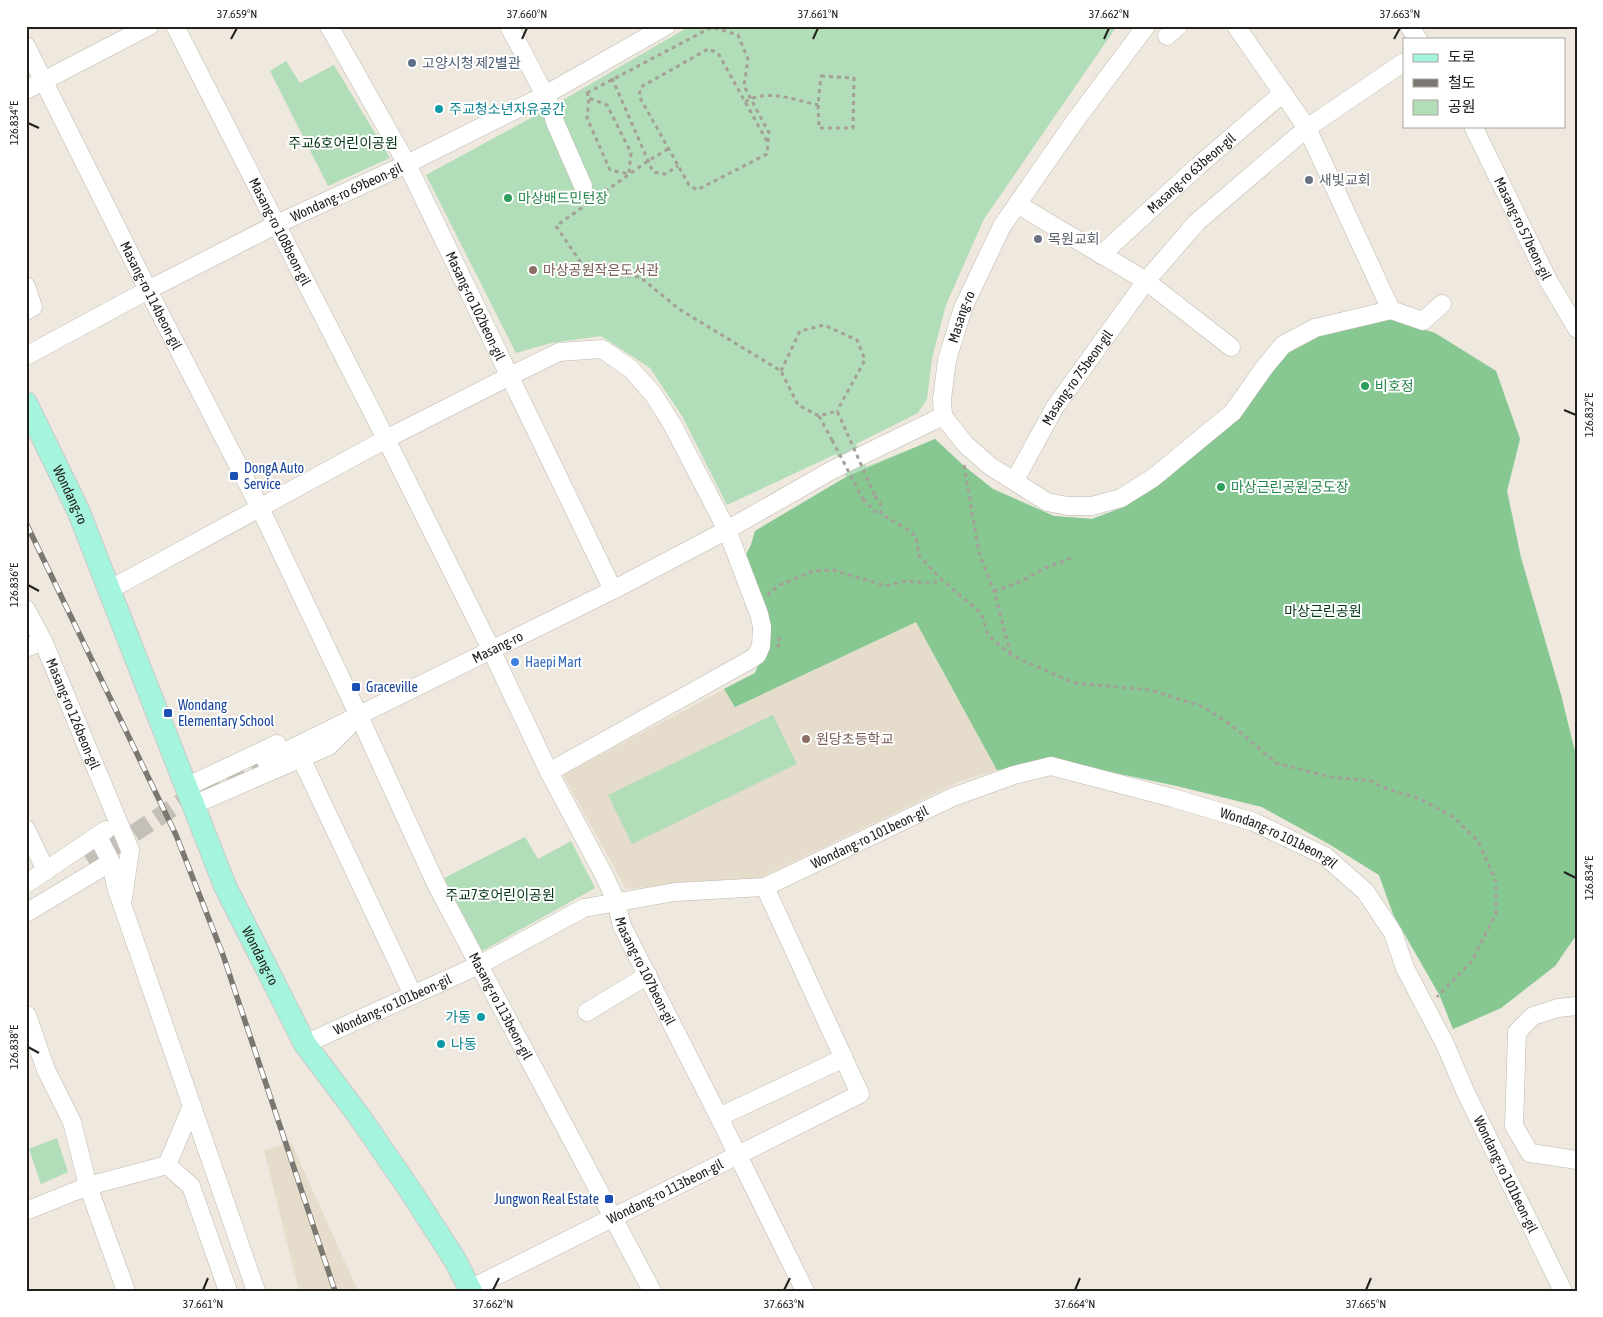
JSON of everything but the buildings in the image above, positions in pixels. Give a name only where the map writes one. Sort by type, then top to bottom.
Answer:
[{"type":"main road","name":"Wondang-ro","points":[[26,403],[78,510],[225,886],[305,1044],[359,1116],[410,1190],[455,1260],[470,1290]]},
{"type":"street","points":[[26,90],[149,26]]},
{"type":"street","name":"Masang-ro 108beon-gil","points":[[175,26],[386,439],[491,650]]},
{"type":"street","name":"Masang-ro 102beon-gil","points":[[329,26],[407,164],[613,590]]},
{"type":"street","points":[[509,26],[545,95],[583,186]]},
{"type":"street","name":"Wondang-ro 69beon-gil","points":[[26,356],[148,290],[277,224],[407,164],[545,95],[666,26]]},
{"type":"street","name":"Masang-ro","points":[[266,761],[613,590],[727,530],[832,470],[943,416],[942,399],[947,360],[963,308],[1002,226],[1075,121],[1139,38],[1146,26]]},
{"type":"street","points":[[1236,26],[1307,128],[1392,310]]},
{"type":"street","points":[[1410,26],[1417,38]]},
{"type":"street","name":"Masang-ro 114beon-gil","points":[[26,46],[260,508],[359,716]]},
{"type":"street","points":[[1146,280],[1197,222],[1307,128],[1403,63]]},
{"type":"street","name":"Masang-ro 63beon-gil","points":[[1102,254],[1198,166],[1283,93]]},
{"type":"street","name":"Masang-ro 57beon-gil","points":[[1474,128],[1548,280],[1577,329]]},
{"type":"street","points":[[1017,204],[1146,280],[1231,347]]},
{"type":"street","name":"Masang-ro 75beon-gil","points":[[1015,480],[1055,407],[1146,280]]},
{"type":"street","points":[[26,286],[33,307],[26,310]]},
{"type":"street","points":[[943,416],[965,444],[990,466],[1015,480],[1047,502],[1068,506],[1092,506],[1122,498],[1153,478],[1233,412],[1282,345],[1315,328],[1392,310],[1423,321],[1442,304]]},
{"type":"street","points":[[109,590],[386,439],[559,352],[602,349],[632,369],[653,394],[672,424],[727,530],[761,620],[761,646],[757,654],[709,683],[549,772]]},
{"type":"street","name":"Masang-ro 126beon-gil","points":[[26,609],[43,641],[130,850],[122,904]]},
{"type":"street","points":[[26,648],[43,641]]},
{"type":"street","name":"Masang-ro 107beon-gil","points":[[491,650],[549,772],[604,874],[616,901],[622,926],[805,1291]]},
{"type":"street","points":[[190,796],[301,758],[329,746],[359,716]]},
{"type":"street","points":[[190,796],[318,724],[359,716]]},
{"type":"street","name":"Masang-ro 113beon-gil","points":[[359,716],[436,884],[652,1291]]},
{"type":"street","points":[[301,758],[413,995]]},
{"type":"street","name":"Wondang-ro 101beon-gil","points":[[305,1044],[478,965],[584,908],[675,892],[765,887],[953,796],[1014,775],[1050,766],[1173,798],[1254,822],[1325,856],[1365,891],[1392,933],[1405,968],[1445,1044],[1468,1097],[1563,1291]]},
{"type":"street","points":[[26,884],[119,820]]},
{"type":"street","points":[[26,829],[46,871]]},
{"type":"street","points":[[98,836],[110,862],[116,887],[256,1291]]},
{"type":"street","points":[[26,913],[110,862]]},
{"type":"street","points":[[26,901],[89,863]]},
{"type":"street","points":[[719,1117],[844,1058],[765,887]]},
{"type":"street","points":[[588,1012],[648,975]]},
{"type":"street","points":[[1577,1006],[1558,1008],[1534,1016],[1516,1032],[1514,1126],[1530,1153],[1577,1160]]},
{"type":"street","points":[[27,1015],[46,1070],[72,1122],[88,1186],[126,1291]]},
{"type":"street","name":"Wondang-ro 113beon-gil","points":[[470,1290],[860,1094],[844,1058]]},
{"type":"street","points":[[167,1165],[192,1106]]},
{"type":"street","points":[[26,1211],[88,1186],[167,1165]]},
{"type":"street","points":[[167,1165],[191,1186],[228,1291]]},
{"type":"path","points":[[587,93],[612,78],[712,27],[738,35],[748,59],[744,86],[769,133],[767,154],[697,190],[689,185],[639,96],[642,87],[708,49],[718,53],[768,143]]},
{"type":"path","points":[[604,62],[653,172],[665,174],[678,166]]},
{"type":"path","points":[[821,76],[854,78],[853,128],[819,128],[818,105],[821,76]]},
{"type":"path","points":[[745,102],[751,98],[769,94],[818,105]]},
{"type":"path","points":[[589,98],[607,105],[631,153],[629,174],[610,170],[587,118],[589,98]]},
{"type":"path","points":[[668,149],[556,226],[588,272],[640,278],[679,309],[781,371],[798,404],[819,416],[863,498],[874,511],[904,527],[916,536],[919,556],[942,580],[981,614],[988,635],[1011,655],[1074,683],[1151,690],[1204,707],[1235,728],[1276,763],[1330,777],[1372,781],[1382,787],[1420,799],[1453,817],[1478,842],[1496,880],[1496,913],[1472,962],[1440,996],[1424,1006]]},
{"type":"path","points":[[781,371],[800,331],[824,324],[857,340],[865,360],[837,411],[819,416]]},
{"type":"path","points":[[837,411],[875,496],[881,505],[881,514]]},
{"type":"path","points":[[963,460],[979,553],[994,591],[1011,655]]},
{"type":"path","points":[[994,591],[1022,581],[1045,568],[1071,558]]},
{"type":"path","points":[[769,601],[769,593],[780,585],[813,571],[833,570],[886,586],[906,580],[929,583],[942,580]]},
{"type":"path","points":[[757,654],[772,652],[781,642],[777,634]]},
{"type":"shaded area","name":"원당초등학교","points":[[916,622],[997,770],[959,782],[758,879],[626,889],[563,775],[724,689],[736,707]]},
{"type":"shaded area","points":[[291,1142],[358,1291],[299,1291],[264,1150]]},
{"type":"green space","name":"마상근린공원","points":[[690,26],[1117,26],[984,219],[946,305],[932,358],[927,399],[918,413],[856,444],[866,467],[935,439],[964,466],[993,489],[1054,516],[1092,519],[1124,507],[1390,319],[1435,333],[1496,371],[1520,439],[1507,491],[1521,558],[1561,695],[1577,760],[1577,934],[1555,966],[1501,1008],[1453,1029],[1440,996],[1393,914],[1379,875],[1329,844],[1262,807],[1177,786],[1055,760],[997,770],[916,622],[735,707],[724,689],[755,673],[763,654],[744,558],[751,545],[755,531],[846,477],[836,454],[727,505],[682,416],[650,368],[601,336],[551,343],[516,353],[426,175],[551,107]]},
{"type":"green space","name":"주교6호어린이공원","points":[[286,61],[300,83],[334,65],[390,158],[328,186],[270,71]]},
{"type":"green space","name":"마상근린공원","points":[[1390,319],[1435,333],[1496,371],[1520,439],[1507,491],[1521,558],[1561,695],[1577,760],[1577,934],[1555,966],[1501,1008],[1453,1029],[1440,996],[1393,914],[1379,875],[1329,844],[1262,807],[1177,786],[1055,760],[997,770],[916,622],[735,707],[724,689],[755,673],[763,654],[744,558],[751,545],[755,531],[846,477],[935,439],[964,466],[993,489],[1054,516],[1092,519],[1124,507],[1157,484],[1267,376],[1287,353],[1311,338],[1344,328]]},
{"type":"green space","points":[[773,715],[797,764],[632,844],[608,795]]},
{"type":"green space","name":"주교7호어린이공원","points":[[525,837],[538,859],[571,841],[595,888],[482,951],[444,878]]},
{"type":"green space","points":[[57,1138],[68,1172],[41,1184],[29,1149]]},
{"type":"tunnel","points":[[89,863],[186,799],[266,761]]},
{"type":"railway","points":[[26,523],[176,835],[223,955],[335,1291]]},
{"type":"place","name":"고양시청 제2별관","points":[[412,63]]},
{"type":"place","name":"주교청소년자유공간","points":[[439,109]]},
{"type":"place","name":"새빛교회","points":[[1309,180]]},
{"type":"place","name":"마상배드민턴장","points":[[508,198]]},
{"type":"place","name":"목원교회","points":[[1038,239]]},
{"type":"place","name":"마상공원작은도서관","points":[[533,270]]},
{"type":"place","name":"비호정","points":[[1365,386]]},
{"type":"place","name":"DongA Auto Service","points":[[234,476]]},
{"type":"place","name":"마상근린공원 궁도장","points":[[1221,487]]},
{"type":"place","name":"Haepi Mart","points":[[515,662]]},
{"type":"place","name":"Graceville","points":[[356,687]]},
{"type":"place","name":"Wondang Elementary School","points":[[168,713]]},
{"type":"place","name":"원당초등학교","points":[[806,739]]},
{"type":"place","name":"가동","points":[[481,1017]]},
{"type":"place","name":"나동","points":[[441,1044]]},
{"type":"place","name":"Jungwon Real Estate","points":[[609,1199]]}]
